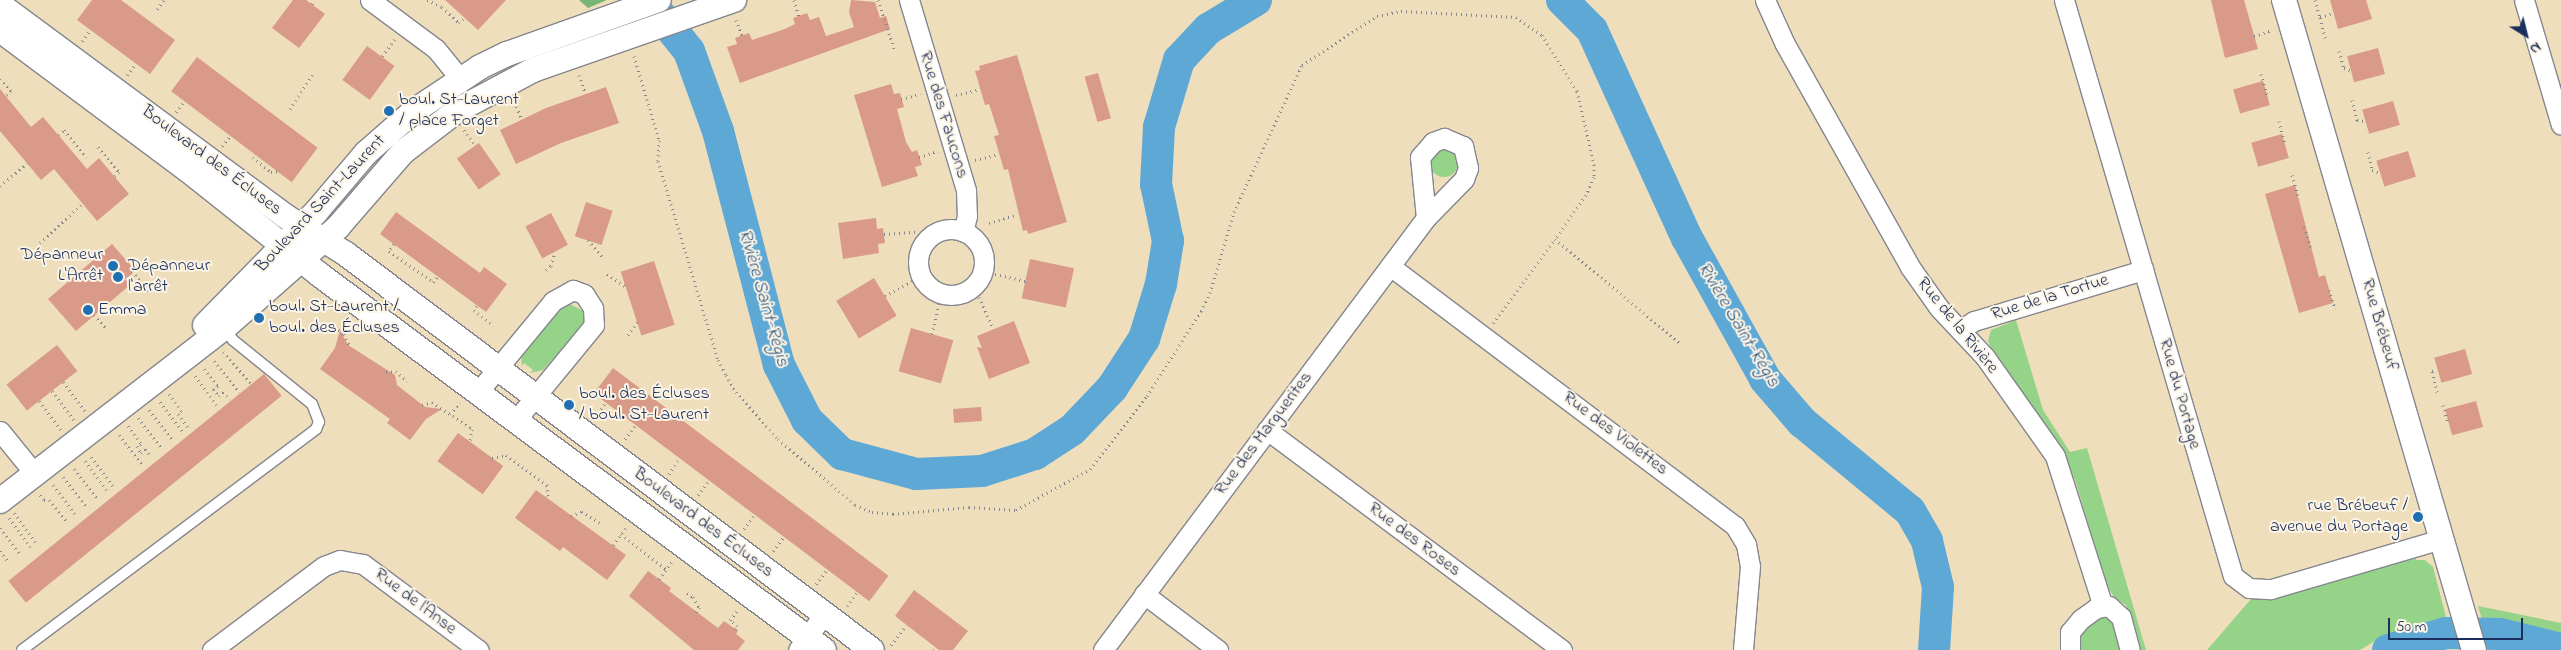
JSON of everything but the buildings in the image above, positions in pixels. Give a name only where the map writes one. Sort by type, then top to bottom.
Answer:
[{"type":"street","points":[[370,0],[436,49],[461,80]]},
{"type":"street","name":"Boulevard Saint-Laurent","points":[[8,510],[181,369],[223,338],[293,253],[302,226],[380,139],[461,80],[507,54],[659,0]]},
{"type":"street","name":"Rue des Faucons","points":[[909,0],[966,190],[967,216],[963,232]]},
{"type":"street","name":"Rue de la Rivière","points":[[1765,0],[1785,44],[1910,268],[1938,308],[1985,357],[2055,456],[2102,606]]},
{"type":"street","name":"Rue du Portage","points":[[2064,0],[2229,564],[2240,584],[2260,590],[2271,589],[2441,539]]},
{"type":"street","name":"Rue Brébeuf","points":[[2284,0],[2474,650]]},
{"type":"street","points":[[2524,0],[2561,125]]},
{"type":"street","name":"Boulevard des Écluses","points":[[0,4],[498,368],[534,398],[882,647]]},
{"type":"street","name":"Boulevard Saint-Laurent","points":[[181,369],[206,324],[293,253],[324,240],[403,152],[458,110],[515,78],[636,41],[691,14],[734,7]]},
{"type":"street","name":"Boulevard des Écluses","points":[[0,30],[293,253],[470,396],[516,420],[810,646]]},
{"type":"street","name":"Rue des Marguerites","points":[[1103,650],[1426,218]]},
{"type":"street","name":"Rue des Violettes","points":[[1390,266],[1735,526],[1746,544],[1750,566],[1743,650]]},
{"type":"street","name":"Rue de la Tortue","points":[[1960,330],[1974,321],[2143,270]]},
{"type":"street","points":[[470,396],[498,368],[558,296],[573,290],[584,294],[593,308],[594,325],[516,420]]},
{"type":"street","points":[[0,430],[42,484]]},
{"type":"street","name":"Rue des Roses","points":[[1266,430],[1562,650]]},
{"type":"street","name":"Rue de l'Anse","points":[[212,650],[324,566],[347,560],[363,564],[480,650]]},
{"type":"street","points":[[1144,594],[1218,650]]},
{"type":"street","points":[[2070,650],[2070,632],[2090,611],[2102,606],[2117,610],[2130,650]]},
{"type":"street","points":[[810,646],[834,612]]},
{"type":"lane","points":[[22,650],[316,429],[319,422],[312,404],[232,340],[223,338]]},
{"type":"path","points":[[157,10],[164,0]]},
{"type":"path","points":[[312,4],[315,0]]},
{"type":"path","points":[[427,0],[442,7],[459,23],[464,18]]},
{"type":"path","points":[[794,0],[800,16]]},
{"type":"path","points":[[878,0],[894,48]]},
{"type":"path","points":[[2315,0],[2325,38]]},
{"type":"path","points":[[734,7],[742,36]]},
{"type":"path","points":[[636,41],[658,140],[658,161],[718,360],[736,392],[778,439],[855,505],[872,512],[893,514],[969,507],[1016,510],[1090,469],[1147,396],[1210,294],[1234,212],[1302,65],[1377,16],[1401,11],[1516,17],[1542,35],[1577,91],[1594,164],[1594,177],[1586,195],[1483,336]]},
{"type":"path","points":[[2320,16],[2333,13]]},
{"type":"path","points":[[78,46],[90,30]]},
{"type":"path","points":[[2339,51],[2344,68],[2351,71]]},
{"type":"path","points":[[124,80],[136,63]]},
{"type":"path","points":[[577,69],[586,94]]},
{"type":"path","points":[[290,109],[315,71]]},
{"type":"path","points":[[2261,74],[2267,95]]},
{"type":"path","points":[[0,79],[11,92],[6,96]]},
{"type":"path","points":[[952,96],[980,89]]},
{"type":"path","points":[[902,99],[923,93]]},
{"type":"path","points":[[510,95],[522,119]]},
{"type":"path","points":[[2352,100],[2358,120],[2365,121]]},
{"type":"path","points":[[173,116],[184,101]]},
{"type":"path","points":[[2279,121],[2285,145]]},
{"type":"path","points":[[461,125],[475,146]]},
{"type":"path","points":[[58,135],[64,130],[86,158]]},
{"type":"path","points":[[219,151],[231,135]]},
{"type":"path","points":[[98,147],[119,172],[114,176]]},
{"type":"path","points":[[919,157],[942,150]]},
{"type":"path","points":[[2368,152],[2372,170],[2380,173]]},
{"type":"path","points":[[970,162],[999,154]]},
{"type":"path","points":[[253,157],[271,172],[279,171]]},
{"type":"path","points":[[0,186],[27,163]]},
{"type":"path","points":[[2292,175],[2299,199]]},
{"type":"path","points":[[40,243],[82,204]]},
{"type":"path","points":[[989,223],[1018,214]]},
{"type":"path","points":[[2304,227],[2311,248]]},
{"type":"path","points":[[884,234],[916,232]]},
{"type":"path","points":[[1555,238],[1680,343]]},
{"type":"path","points":[[588,240],[603,258]]},
{"type":"path","points":[[394,244],[389,251],[433,282],[438,276]]},
{"type":"path","points":[[546,270],[551,266],[555,252]]},
{"type":"path","points":[[146,260],[132,271],[149,291]]},
{"type":"path","points":[[608,274],[625,286]]},
{"type":"path","points":[[996,274],[1026,281]]},
{"type":"path","points":[[885,296],[912,281]]},
{"type":"path","points":[[2329,290],[2335,308]]},
{"type":"path","points":[[979,298],[993,330]]},
{"type":"path","points":[[932,334],[939,304]]},
{"type":"path","points":[[477,306],[474,310],[492,324]]},
{"type":"path","points":[[94,315],[106,328]]},
{"type":"path","points":[[628,335],[637,322]]},
{"type":"path","points":[[330,323],[344,334],[350,347]]},
{"type":"path","points":[[223,338],[251,383]]},
{"type":"path","points":[[210,357],[239,392]]},
{"type":"path","points":[[201,365],[218,386],[213,389],[218,396],[223,392],[230,399]]},
{"type":"path","points":[[181,369],[218,408]]},
{"type":"path","points":[[2437,370],[2432,371],[2437,392]]},
{"type":"path","points":[[386,372],[396,371],[407,381]]},
{"type":"path","points":[[63,382],[87,413]]},
{"type":"path","points":[[52,391],[75,422]]},
{"type":"path","points":[[168,392],[181,411],[178,414],[189,429]]},
{"type":"path","points":[[450,414],[470,396]]},
{"type":"path","points":[[158,400],[183,433]]},
{"type":"path","points":[[39,401],[62,432]]},
{"type":"path","points":[[422,405],[432,402],[472,429],[470,442]]},
{"type":"path","points":[[592,422],[605,403]]},
{"type":"path","points":[[2443,405],[2448,423]]},
{"type":"path","points":[[148,409],[173,441]]},
{"type":"path","points":[[138,418],[162,449]]},
{"type":"path","points":[[621,444],[635,425]]},
{"type":"path","points":[[128,426],[141,444],[137,446],[142,453],[145,449],[151,457]]},
{"type":"path","points":[[118,434],[142,464]]},
{"type":"path","points":[[492,458],[506,455],[547,485],[548,499]]},
{"type":"path","points":[[90,456],[113,486]]},
{"type":"path","points":[[666,477],[680,458]]},
{"type":"path","points":[[84,461],[107,491]]},
{"type":"path","points":[[74,468],[97,498]]},
{"type":"path","points":[[63,477],[86,506]]},
{"type":"path","points":[[696,499],[709,480]]},
{"type":"path","points":[[42,484],[75,514]]},
{"type":"path","points":[[42,484],[44,500],[49,500],[66,521]]},
{"type":"path","points":[[8,510],[36,543]]},
{"type":"path","points":[[8,510],[30,547]]},
{"type":"path","points":[[571,516],[582,511],[600,523]]},
{"type":"path","points":[[741,533],[756,513]]},
{"type":"path","points":[[613,545],[628,524]]},
{"type":"path","points":[[0,528],[20,555]]},
{"type":"path","points":[[621,534],[666,569]]},
{"type":"path","points":[[770,554],[785,535]]},
{"type":"path","points":[[0,551],[9,563]]},
{"type":"path","points":[[659,579],[674,558]]},
{"type":"path","points":[[814,587],[828,568]]},
{"type":"path","points":[[834,612],[858,590]]},
{"type":"path","points":[[687,593],[696,602],[696,612]]},
{"type":"path","points":[[734,629],[737,626],[730,620],[740,607]]},
{"type":"path","points":[[882,647],[906,625]]},
{"type":"green space","points":[[579,0],[607,0],[588,8]]},
{"type":"green space","points":[[1444,149],[1454,153],[1458,163],[1454,173],[1444,177],[1434,173],[1430,163],[1434,153]]},
{"type":"green space","points":[[570,304],[583,311],[585,323],[543,370],[530,373],[533,370],[524,363],[522,366],[521,354],[563,307]]},
{"type":"green space","points":[[2016,320],[2043,410],[2070,452],[2087,448],[2146,650],[2138,650],[2126,605],[2114,597],[2106,584],[2076,483],[2061,446],[1991,348],[1988,341],[1991,330]]},
{"type":"green space","points":[[2415,556],[2416,560],[2425,560],[2433,567],[2446,617],[2380,638],[2360,650],[2207,650],[2251,599],[2274,599]]},
{"type":"green space","points":[[2478,606],[2561,623],[2561,650],[2491,650]]},
{"type":"green space","points":[[2105,614],[2115,623],[2121,650],[2078,650],[2079,630]]},
{"type":"waterway","name":"Rivière Saint-Régis","points":[[648,0],[689,51],[718,131],[779,365],[807,420],[842,454],[916,474],[982,471],[1035,454],[1072,430],[1112,388],[1144,339],[1161,284],[1168,241],[1156,184],[1159,127],[1179,60],[1208,29],[1256,0]]},
{"type":"waterway","name":"Rivière Saint-Régis","points":[[1562,0],[1592,30],[1687,238],[1765,379],[1802,422],[1910,511],[1927,541],[1938,587],[1934,650]]},
{"type":"waterway","name":"Rivière Saint-Régis","points":[[2388,650],[2446,633],[2500,634],[2561,649]]},
{"type":"place","name":"boul. St-Laurent / place Forget","points":[[389,111]]},
{"type":"place","name":"Dépanneur L'Arrêt","points":[[113,266]]},
{"type":"place","name":"Dépanneur l'arrêt","points":[[118,277]]},
{"type":"place","name":"Emma","points":[[88,310]]},
{"type":"place","name":"boul. St-Laurent / boul. des Écluses","points":[[259,318]]},
{"type":"place","name":"boul. des Écluses / boul. St-Laurent","points":[[569,405]]},
{"type":"place","name":"rue Brébeuf / avenue du Portage","points":[[2418,517]]}]
